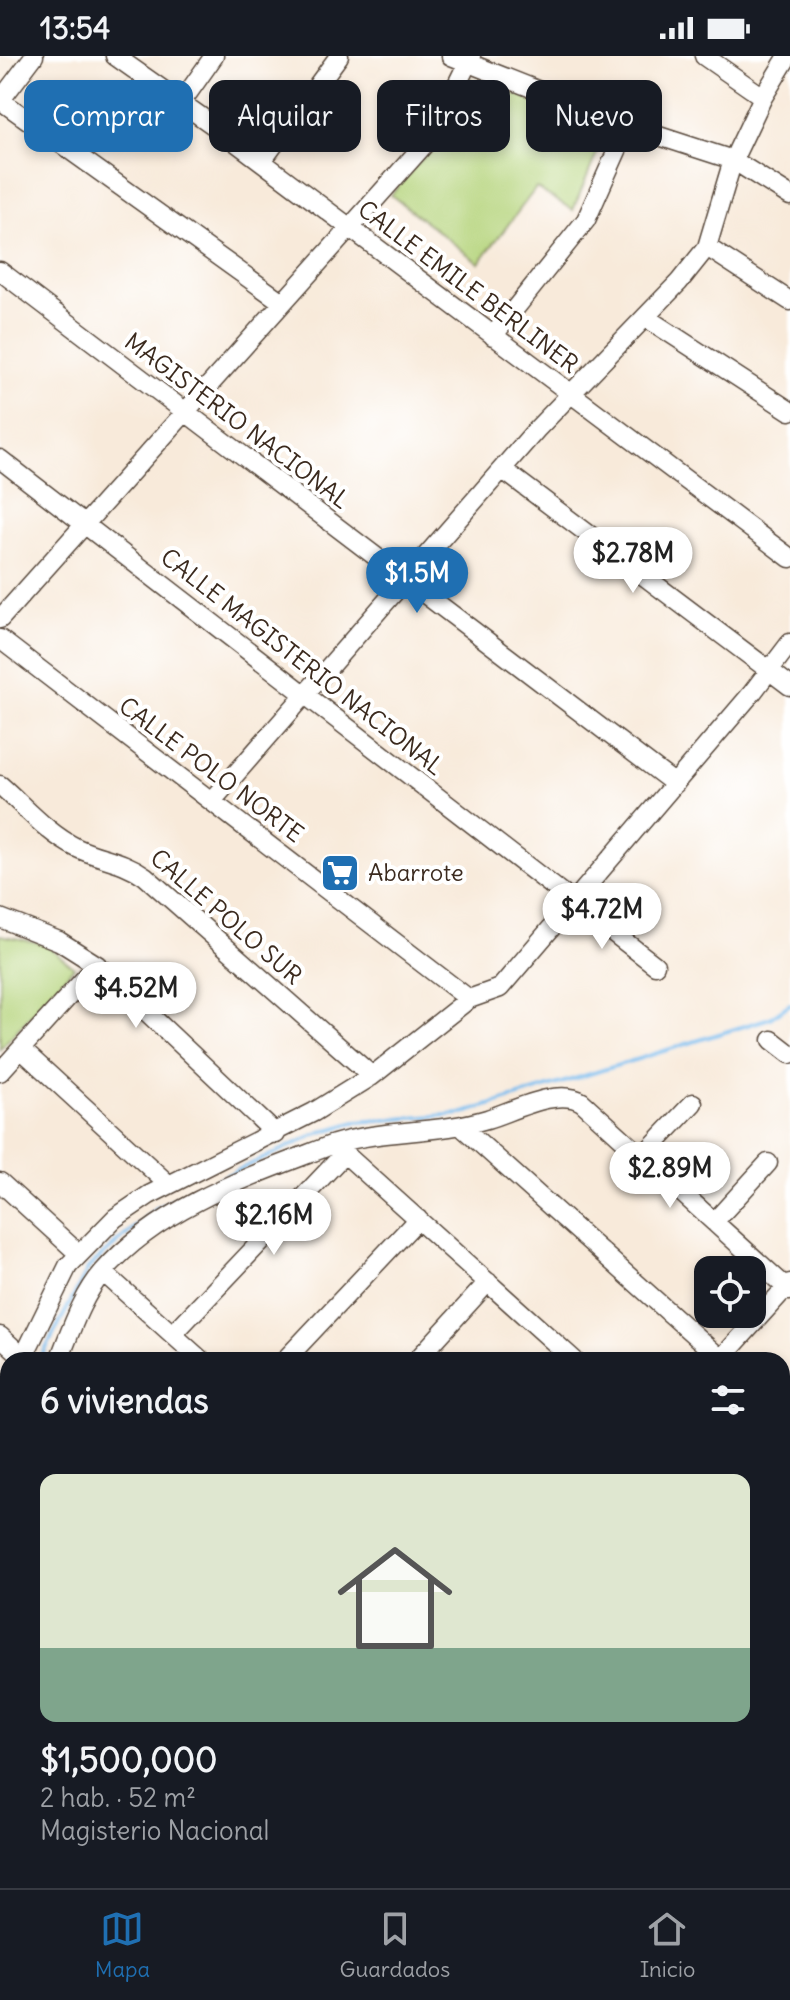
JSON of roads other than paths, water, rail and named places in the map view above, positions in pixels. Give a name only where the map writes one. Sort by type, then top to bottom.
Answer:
[{"type":"street","points":[[34,56],[0,100],[282,302]]},
{"type":"street","name":"CALLE EMILE BERLINER","points":[[115,56],[149,80]]},
{"type":"street","points":[[193,86],[214,56]]},
{"type":"street","points":[[262,161],[339,56]]},
{"type":"street","points":[[704,56],[763,97]]},
{"type":"street","points":[[212,801],[536,430],[645,317],[707,247],[733,160],[763,97],[783,78],[788,56]]},
{"type":"street","points":[[0,619],[431,137],[462,59],[526,85]]},
{"type":"street","name":"CALLE EMILE BERLINER","points":[[193,112],[790,558]]},
{"type":"street","points":[[662,137],[733,160],[790,196]]},
{"type":"street","points":[[493,336],[586,220],[616,152]]},
{"type":"street","points":[[707,247],[790,301]]},
{"type":"street","name":"MAGISTERIO NACIONAL","points":[[0,271],[675,784]]},
{"type":"street","points":[[645,317],[790,411]]},
{"type":"street","name":"CALLE MAGISTERIO NACIONAL","points":[[0,459],[655,965]]},
{"type":"street","points":[[502,469],[781,674]]},
{"type":"street","name":"CALLE POLO NORTE","points":[[0,639],[469,999]]},
{"type":"street","points":[[26,1352],[61,1279],[78,1253],[115,1218],[169,1185],[276,1134],[372,1076],[469,999],[500,988],[752,693],[781,674],[790,643]]},
{"type":"street","name":"CALLE POLO SUR","points":[[0,785],[66,841],[79,849],[127,864],[145,876],[372,1076]]},
{"type":"street","points":[[0,918],[59,941],[97,965],[276,1134]]},
{"type":"street","points":[[0,1072],[97,965]]},
{"type":"street","points":[[772,1040],[790,1054]]},
{"type":"street","points":[[21,1049],[169,1185]]},
{"type":"street","points":[[62,1352],[78,1313],[103,1272],[149,1230],[223,1190],[339,1148],[360,1136],[462,1127],[563,1096],[582,1102],[789,1287],[727,1352]]},
{"type":"street","points":[[642,1157],[693,1103]]},
{"type":"street","points":[[462,1127],[712,1352]]},
{"type":"street","points":[[339,1148],[563,1352]]},
{"type":"street","points":[[173,1334],[267,1234],[339,1148]]},
{"type":"street","points":[[714,1222],[768,1163]]},
{"type":"street","points":[[0,1182],[78,1253]]},
{"type":"street","points":[[223,1190],[267,1234]]},
{"type":"street","points":[[293,1352],[418,1219]]},
{"type":"street","points":[[103,1272],[192,1352]]},
{"type":"street","points":[[424,1352],[488,1282]]},
{"type":"street","points":[[0,1336],[16,1352]]},
{"type":"waterway","points":[[44,1352],[89,1267],[158,1207],[321,1132],[356,1122],[461,1114],[770,1018],[790,1004]]},
{"type":"place","name":"Abarrote","points":[[340,873]]}]
